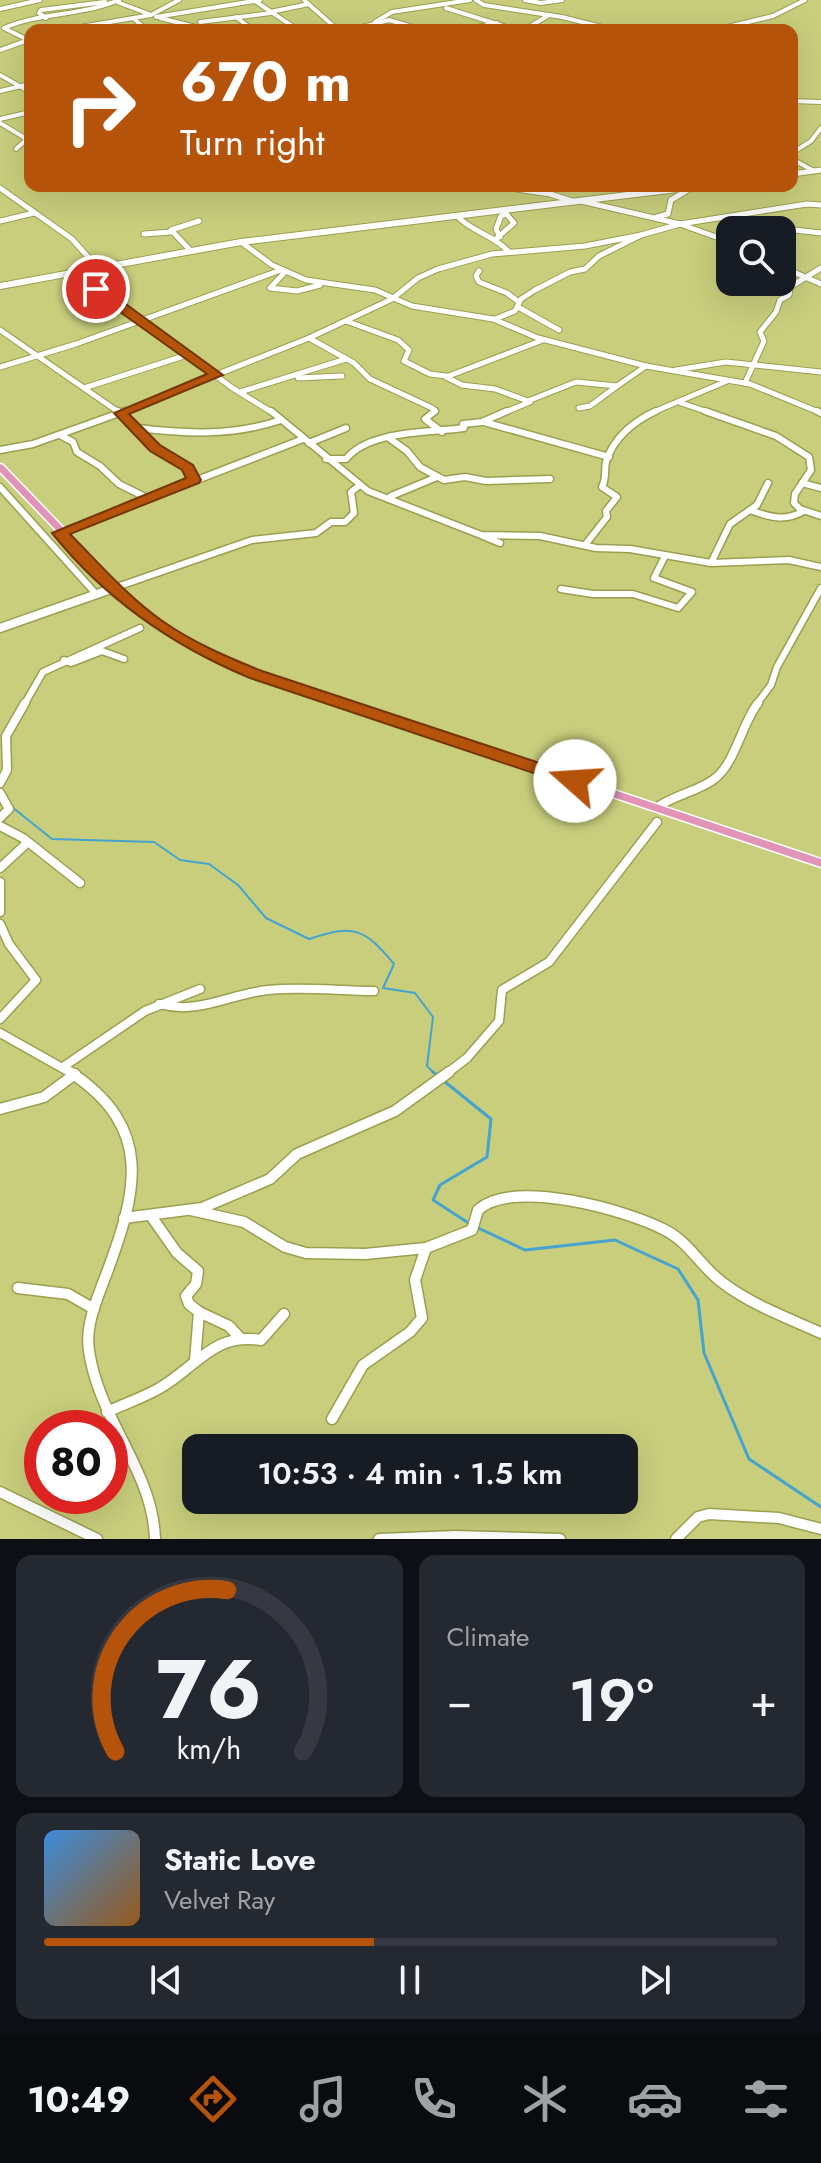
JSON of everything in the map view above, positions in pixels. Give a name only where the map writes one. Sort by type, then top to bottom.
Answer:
[{"type":"highway","points":[[0,467],[114,588],[155,623],[187,644],[233,665],[821,863]]},
{"type":"street","points":[[13,0],[16,5]]},
{"type":"street","points":[[0,9],[40,0]]},
{"type":"street","points":[[154,16],[179,0]]},
{"type":"street","points":[[304,0],[332,24]]},
{"type":"street","points":[[375,22],[388,12],[443,7],[473,0],[550,18]]},
{"type":"street","points":[[525,0],[534,2]]},
{"type":"street","points":[[515,9],[534,2],[562,0]]},
{"type":"street","points":[[744,24],[759,21],[805,0]]},
{"type":"street","points":[[24,38],[4,28],[46,18],[78,15],[119,1]]},
{"type":"street","points":[[46,18],[39,13],[41,10],[119,1],[154,16],[185,24]]},
{"type":"street","points":[[92,24],[189,14],[254,1],[289,24]]},
{"type":"street","points":[[189,14],[200,22],[313,5]]},
{"type":"street","points":[[443,7],[499,23]]},
{"type":"street","points":[[537,24],[557,16],[591,24]]},
{"type":"street","points":[[236,17],[245,24]]},
{"type":"street","points":[[133,18],[140,24]]},
{"type":"street","points":[[369,24],[393,20],[405,24]]},
{"type":"street","points":[[494,24],[499,23]]},
{"type":"street","points":[[0,50],[24,42]]},
{"type":"street","points":[[0,75],[24,89]]},
{"type":"street","points":[[0,91],[24,86]]},
{"type":"street","points":[[798,101],[821,102]]},
{"type":"street","points":[[0,121],[24,114]]},
{"type":"street","points":[[0,121],[24,137]]},
{"type":"street","points":[[798,149],[811,141],[821,128]]},
{"type":"street","points":[[16,149],[24,143]]},
{"type":"street","points":[[798,162],[817,170]]},
{"type":"street","points":[[0,188],[72,239],[97,267]]},
{"type":"street","points":[[537,192],[680,224],[716,237]]},
{"type":"street","points":[[0,285],[241,242],[656,192]]},
{"type":"street","points":[[646,217],[668,214],[671,200],[684,192]]},
{"type":"street","points":[[737,216],[807,204],[821,206]]},
{"type":"street","points":[[498,238],[514,223],[505,212]]},
{"type":"street","points":[[505,212],[496,229],[498,238],[509,252]]},
{"type":"street","points":[[0,221],[34,213]]},
{"type":"street","points":[[458,217],[470,229],[498,238]]},
{"type":"street","points":[[0,450],[19,448],[60,435],[309,338],[392,299],[425,274],[480,257],[585,246],[680,224],[716,219]]},
{"type":"street","points":[[144,234],[171,232],[199,221]]},
{"type":"street","points":[[796,230],[821,233]]},
{"type":"street","points":[[171,232],[190,250]]},
{"type":"street","points":[[493,319],[511,314],[544,285],[587,268],[599,256],[641,235]]},
{"type":"street","points":[[241,242],[283,271],[322,284],[370,289],[420,308],[493,319],[545,340],[646,366],[745,383],[821,413]]},
{"type":"street","points":[[745,383],[764,341],[760,332],[776,312],[780,300],[790,294],[790,287],[821,268]]},
{"type":"street","points":[[283,271],[270,288],[297,291],[322,284]]},
{"type":"street","points":[[0,367],[283,271]]},
{"type":"street","points":[[479,271],[476,276],[479,282],[507,293],[519,305],[559,330]]},
{"type":"street","points":[[76,272],[281,420],[360,485],[500,543]]},
{"type":"street","points":[[796,272],[821,284]]},
{"type":"street","points":[[346,321],[398,340],[409,350],[404,361],[430,374],[446,376],[462,385],[490,388],[532,401]]},
{"type":"street","points":[[2,333],[39,355],[120,413],[155,448],[188,468],[194,480]]},
{"type":"street","points":[[309,338],[346,359],[370,379],[432,408],[435,411],[425,419],[442,432]]},
{"type":"street","points":[[446,376],[545,340]]},
{"type":"street","points":[[84,388],[187,355]]},
{"type":"street","points":[[240,392],[346,359]]},
{"type":"street","points":[[668,370],[726,362],[821,372]]},
{"type":"street","points":[[579,408],[590,406],[646,366]]},
{"type":"street","points":[[292,377],[317,379],[342,376]]},
{"type":"street","points":[[585,545],[607,517],[606,511],[617,497],[602,487],[607,481],[605,465],[615,442],[640,418],[727,381]]},
{"type":"street","points":[[482,422],[576,382],[617,386]]},
{"type":"street","points":[[681,403],[776,436],[808,456],[811,470],[794,503],[804,511],[821,516]]},
{"type":"street","points":[[138,428],[229,434],[247,432],[281,420]]},
{"type":"street","points":[[326,459],[346,459],[360,445],[387,437],[442,432],[464,428],[464,423],[482,422],[609,457]]},
{"type":"street","points":[[60,533],[194,480],[346,428]]},
{"type":"street","points":[[60,435],[73,442],[77,452],[100,466],[119,484],[147,498]]},
{"type":"street","points":[[387,437],[407,451],[420,467],[448,481],[462,477],[486,481],[550,479]]},
{"type":"street","points":[[387,497],[397,496],[437,477]]},
{"type":"street","points":[[711,563],[733,521],[757,505],[768,483]]},
{"type":"street","points":[[802,483],[821,488]]},
{"type":"street","points":[[0,628],[252,540],[313,533],[331,522],[348,521],[354,513],[351,492],[360,485]]},
{"type":"street","points":[[0,487],[97,595]]},
{"type":"street","points":[[750,510],[782,519],[792,518],[804,511]]},
{"type":"street","points":[[481,535],[540,536],[711,563],[789,560],[821,567]]},
{"type":"street","points":[[561,589],[593,594],[633,594],[678,608],[692,592],[654,578],[665,556]]},
{"type":"street","points":[[656,808],[671,797],[713,780],[725,768],[740,739],[744,721],[771,685],[821,588]]},
{"type":"street","points":[[0,783],[7,770],[8,733],[43,672],[140,628]]},
{"type":"street","points":[[64,660],[71,663],[102,651],[124,659]]},
{"type":"street","points":[[0,793],[9,810],[0,818]]},
{"type":"street","points":[[124,1218],[191,1210],[270,1179],[297,1154],[395,1111],[467,1058],[499,1021],[502,990],[549,962],[657,822]]},
{"type":"street","points":[[0,826],[80,883]]},
{"type":"street","points":[[0,868],[27,843]]},
{"type":"street","points":[[0,882],[0,912]]},
{"type":"street","points":[[0,924],[9,944],[36,980],[0,1019]]},
{"type":"street","points":[[63,1067],[98,1040],[159,1004],[200,989]]},
{"type":"street","points":[[159,1004],[178,1010],[193,1010],[263,991],[374,991]]},
{"type":"street","points":[[0,1033],[75,1074],[107,1102],[127,1130],[132,1145],[134,1170],[124,1218],[94,1309],[88,1348],[106,1410]]},
{"type":"street","points":[[0,1109],[44,1097],[75,1074]]},
{"type":"street","points":[[191,1210],[244,1222],[285,1247],[306,1253],[365,1254],[426,1248],[472,1230],[477,1210],[491,1199],[524,1195],[589,1207],[665,1230],[686,1243],[713,1275],[727,1286],[821,1333]]},
{"type":"street","points":[[151,1216],[177,1253],[197,1268],[196,1284],[186,1296],[189,1304],[229,1326],[240,1338]]},
{"type":"street","points":[[332,1419],[346,1399],[361,1367],[407,1335],[422,1318],[415,1280],[426,1248]]},
{"type":"street","points":[[18,1288],[42,1288],[67,1293],[85,1300],[94,1309]]},
{"type":"street","points":[[195,1361],[199,1312]]},
{"type":"street","points":[[111,1410],[160,1388],[219,1344],[240,1338],[261,1340],[284,1314]]},
{"type":"street","points":[[128,1452],[151,1495],[155,1539]]},
{"type":"street","points":[[0,1492],[97,1539]]},
{"type":"street","points":[[676,1539],[698,1517],[709,1514],[779,1518],[821,1529]]},
{"type":"street","points":[[385,1539],[560,1539]]},
{"type":"waterway","points":[[12,807],[52,839],[154,842],[180,860],[209,864],[238,885],[266,918],[309,939],[348,931],[366,936],[394,964],[383,988],[415,993],[433,1017],[427,1066],[433,1072]]},
{"type":"waterway","points":[[444,1081],[491,1119],[487,1157],[440,1185],[433,1200],[470,1224]]},
{"type":"waterway","points":[[476,1227],[525,1250],[615,1240],[678,1269],[698,1300],[704,1353],[749,1459],[821,1507]]},
{"type":"route","points":[[96,289],[216,375],[120,413],[155,448],[184,464],[192,472],[194,480],[60,533],[114,588],[155,623],[212,657],[575,781]]}]
